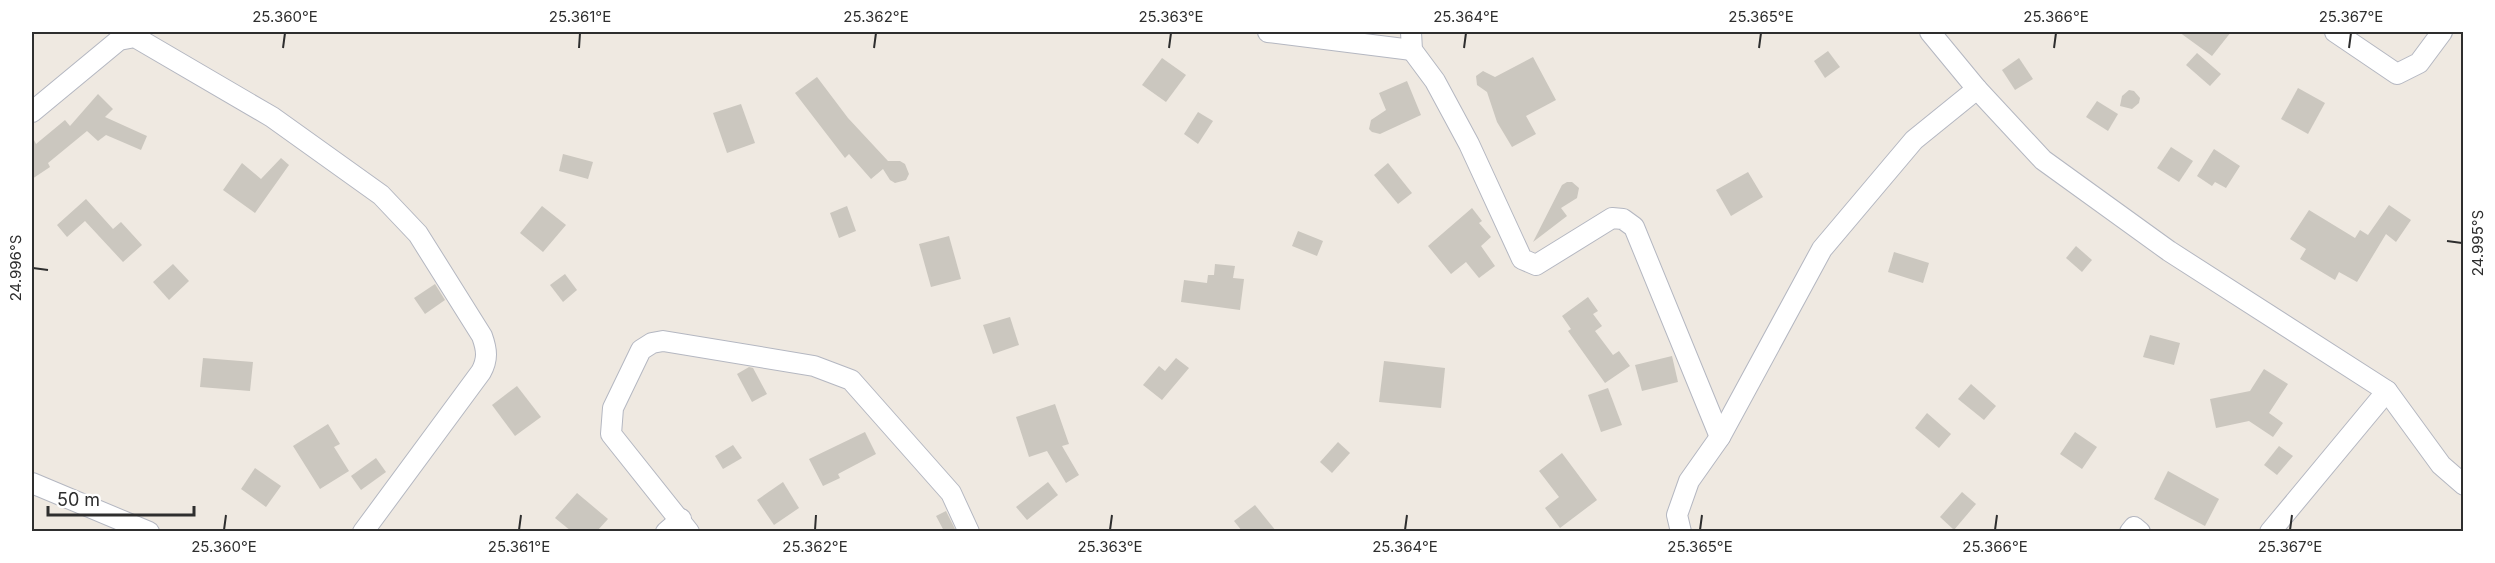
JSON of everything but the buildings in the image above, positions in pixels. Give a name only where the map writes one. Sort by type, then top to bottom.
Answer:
[{"type":"street","points":[[1268,32],[1412,41],[1469,144],[1522,259],[1536,265],[1612,218],[1623,219],[1634,227],[1720,437]]},
{"type":"street","points":[[1930,32],[1977,89],[2043,160],[2169,251],[2387,391],[2441,465],[2463,485]]},
{"type":"street","points":[[2335,32],[2397,74],[2419,63],[2442,32]]},
{"type":"street","points":[[32,112],[119,40],[135,37],[272,117],[381,195],[418,234],[482,336],[487,349],[486,362],[481,372],[363,531]]},
{"type":"street","points":[[1681,531],[1677,516],[1689,481],[1720,437],[1822,249],[1914,140],[1977,89]]},
{"type":"street","points":[[679,527],[611,434],[613,408],[641,350],[652,343],[663,342],[814,366],[851,380],[951,493],[969,531]]},
{"type":"street","points":[[2271,531],[2387,391]]},
{"type":"street","points":[[32,483],[149,531]]},
{"type":"street","points":[[2130,531],[2134,527],[2140,531]]}]
